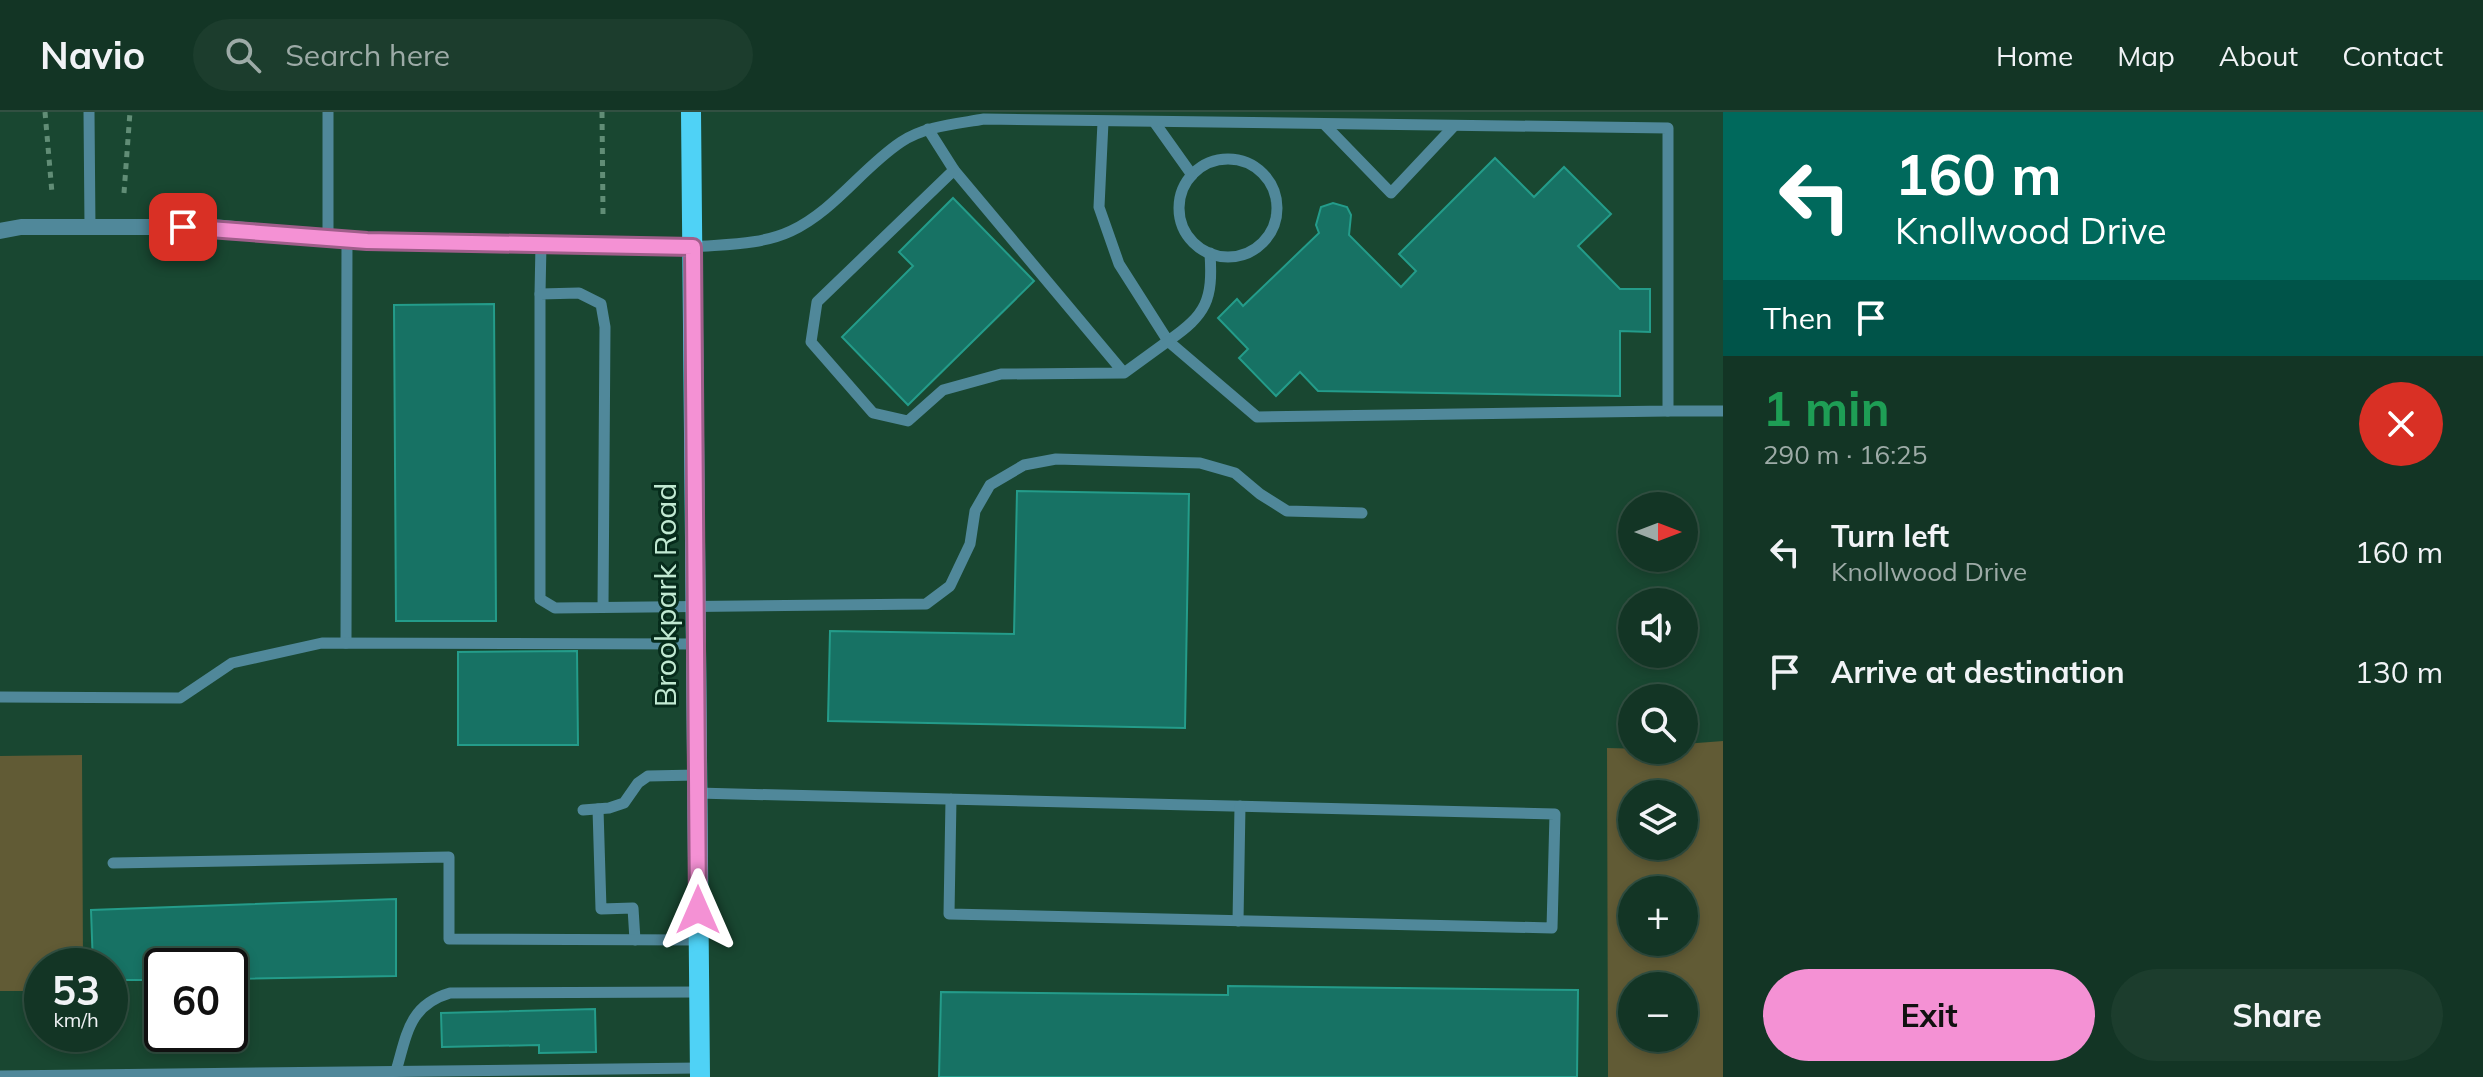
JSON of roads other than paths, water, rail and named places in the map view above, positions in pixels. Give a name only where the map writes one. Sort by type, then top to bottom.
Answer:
[{"type":"main road","name":"Brookpark Road","points":[[691,112],[700,1073]]},
{"type":"street","points":[[0,231],[21,227],[213,227],[347,239],[693,247]]},
{"type":"lane","points":[[89,112],[90,227]]},
{"type":"lane","points":[[328,112],[328,237]]},
{"type":"lane","points":[[693,247],[754,242],[791,231],[829,205],[902,142],[928,129],[984,119],[1668,128],[1668,411]]},
{"type":"lane","points":[[1103,122],[1099,207],[1119,264],[1168,341],[1257,417],[1723,411]]},
{"type":"lane","points":[[1155,123],[1192,175]]},
{"type":"lane","points":[[1325,125],[1391,193],[1454,126]]},
{"type":"lane","points":[[928,129],[954,170],[1124,373]]},
{"type":"lane","points":[[1220,159],[1237,159],[1253,165],[1266,176],[1278,208],[1266,239],[1240,255],[1210,253],[1187,233],[1181,219],[1184,189],[1192,175],[1220,159]]},
{"type":"lane","points":[[954,170],[817,302],[811,342],[873,413],[908,421],[943,390],[1001,374],[1124,373],[1194,323],[1205,308],[1212,285],[1210,253]]},
{"type":"lane","points":[[346,643],[347,239]]},
{"type":"lane","points":[[541,244],[540,599],[555,608],[926,604],[950,586],[970,544],[975,511],[990,485],[1024,465],[1056,459],[1200,463],[1235,473],[1287,511],[1362,513]]},
{"type":"lane","points":[[540,294],[579,293],[601,304],[605,327],[603,607]]},
{"type":"lane","points":[[0,697],[180,698],[232,663],[322,643],[696,644]]},
{"type":"lane","points":[[583,810],[624,803],[638,783],[648,776],[697,784],[951,799],[1555,814],[1552,928],[949,914],[951,799]]},
{"type":"lane","points":[[1238,921],[1240,806]]},
{"type":"lane","points":[[598,809],[601,909],[633,908],[635,940]]},
{"type":"lane","points":[[113,863],[449,857],[449,939],[698,940]]},
{"type":"lane","points":[[396,1071],[411,1021],[428,1000],[450,993],[698,992]]},
{"type":"lane","points":[[0,1076],[449,1070],[700,1073]]}]
